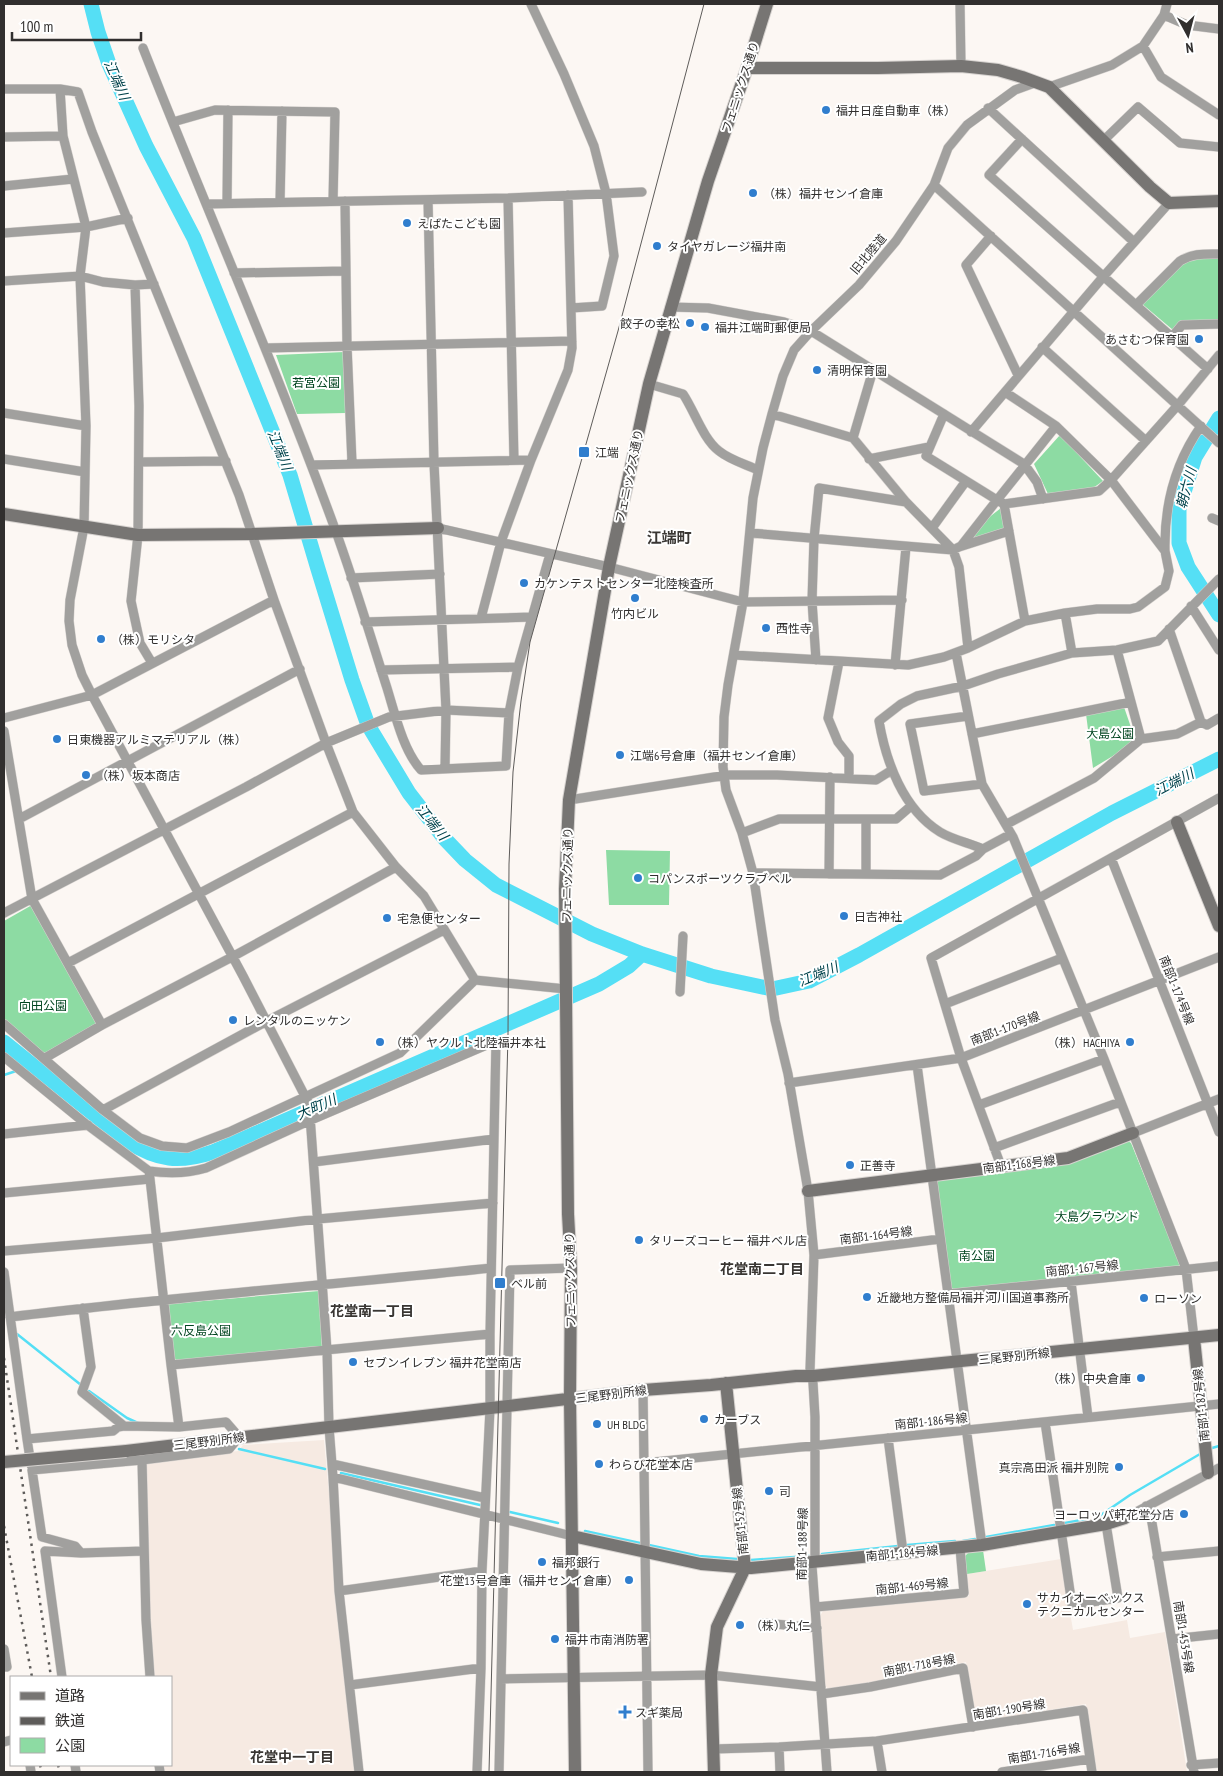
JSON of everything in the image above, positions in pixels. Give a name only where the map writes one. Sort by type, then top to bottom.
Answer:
[{"type":"main road","name":"フェニックス通り","points":[[575,1772],[570,1399],[571,1268],[568,1214],[565,889],[569,800],[609,567],[649,384],[670,306],[708,181],[767,4]]},
{"type":"main road","points":[[747,68],[961,66],[998,70],[1043,85],[1150,187],[1170,203],[1219,201]]},
{"type":"main road","points":[[4,514],[138,535],[252,534],[438,528]]},
{"type":"main road","points":[[1177,822],[1219,926]]},
{"type":"main road","name":"南部1-168号線","points":[[808,1191],[1068,1158],[1133,1133]]},
{"type":"main road","name":"三尾野別所線","points":[[4,1462],[126,1451],[643,1390],[813,1376],[1219,1335]]},
{"type":"main road","name":"南部1-182号線","points":[[1194,1338],[1202,1405],[1214,1471]]},
{"type":"main road","name":"南部1-52号線","points":[[714,1772],[711,1675],[717,1628],[745,1568],[726,1383]]},
{"type":"main road","name":"南部1-184号線","points":[[572,1536],[701,1564],[745,1568],[960,1548],[1106,1524],[1125,1518]]},
{"type":"street","points":[[531,4],[564,74],[594,146],[606,193],[614,256],[602,306],[571,308]]},
{"type":"street","points":[[960,4],[961,66]]},
{"type":"street","points":[[1167,4],[1164,15],[1143,46],[1162,77],[1219,115]]},
{"type":"street","points":[[1164,15],[1187,25],[1219,28]]},
{"type":"street","name":"旧北陸道","points":[[742,833],[726,790],[724,777],[724,717],[743,602],[753,498],[758,470],[783,376],[794,350],[859,285],[896,241],[934,185],[948,148],[967,125],[1015,90],[1043,85],[1112,66],[1143,46]]},
{"type":"street","points":[[144,48],[266,348],[310,465],[330,531],[351,578],[381,670],[392,717],[413,761],[421,770],[506,766],[509,713],[518,667],[550,554]]},
{"type":"street","points":[[4,88],[60,89],[78,92],[226,461],[274,600],[329,742],[352,812],[396,867],[424,896],[475,980]]},
{"type":"street","points":[[60,89],[63,136],[86,226],[80,276],[86,426],[84,527],[70,600],[69,621],[72,646],[92,695],[307,1099],[314,1162],[323,1286],[339,1591],[359,1772]]},
{"type":"street","points":[[1103,141],[1138,107],[1180,143],[1219,147]]},
{"type":"street","points":[[988,108],[1134,242]]},
{"type":"street","points":[[173,122],[215,110],[335,112],[332,201]]},
{"type":"street","points":[[227,203],[228,110]]},
{"type":"street","points":[[280,202],[282,111]]},
{"type":"street","points":[[4,137],[63,136]]},
{"type":"street","points":[[1022,139],[989,175],[1208,369]]},
{"type":"street","points":[[4,186],[73,179]]},
{"type":"street","points":[[934,185],[1219,443]]},
{"type":"street","points":[[206,204],[508,198],[642,192]]},
{"type":"street","points":[[480,618],[501,542],[531,460],[568,370],[572,341],[568,195]]},
{"type":"street","points":[[508,198],[514,460]]},
{"type":"street","points":[[428,200],[434,463],[446,710],[445,769]]},
{"type":"street","points":[[345,201],[352,464]]},
{"type":"street","points":[[971,432],[1042,347],[1170,203]]},
{"type":"street","points":[[4,233],[86,226],[128,218]]},
{"type":"street","points":[[990,236],[966,265],[1018,376]]},
{"type":"street","points":[[1136,305],[1180,261],[1188,256],[1219,254]]},
{"type":"street","points":[[234,272],[346,271]]},
{"type":"street","points":[[4,281],[80,276],[104,282],[135,285],[154,284]]},
{"type":"street","points":[[135,285],[139,462],[138,535],[131,601],[140,643],[152,663]]},
{"type":"street","points":[[670,306],[708,308],[784,322],[811,331],[1024,464],[1037,482],[1043,498]]},
{"type":"street","points":[[1172,337],[1182,326],[1187,324],[1219,324]]},
{"type":"street","points":[[266,348],[572,341]]},
{"type":"street","points":[[1042,347],[1146,441]]},
{"type":"street","points":[[944,414],[926,456],[1001,502],[1099,491],[1178,405],[1219,355]]},
{"type":"street","points":[[852,438],[873,370]]},
{"type":"street","points":[[649,384],[683,394],[717,450],[758,470]]},
{"type":"street","points":[[1004,392],[1056,426],[1111,480],[1166,551]]},
{"type":"street","points":[[4,413],[86,426]]},
{"type":"street","points":[[772,414],[852,438],[906,502],[932,528],[956,548],[968,648]]},
{"type":"street","points":[[956,548],[1001,502],[1024,464],[1056,426]]},
{"type":"street","points":[[734,655],[908,665],[956,653],[1026,621],[1097,609],[1130,609],[1138,607],[1165,587],[1169,571],[1165,531],[1167,507],[1174,478],[1192,440],[1203,427]]},
{"type":"street","points":[[869,460],[929,448]]},
{"type":"street","points":[[4,459],[85,472]]},
{"type":"street","points":[[310,465],[531,460]]},
{"type":"street","points":[[139,462],[226,461]]},
{"type":"street","points":[[932,528],[966,480]]},
{"type":"street","points":[[816,660],[812,601],[814,539],[819,488],[906,502]]},
{"type":"street","points":[[1001,502],[1009,531],[1026,621]]},
{"type":"street","points":[[438,528],[609,567],[743,602],[902,600]]},
{"type":"street","points":[[751,533],[906,547],[956,548],[1009,531]]},
{"type":"street","points":[[895,665],[906,547]]},
{"type":"street","points":[[351,578],[440,574]]},
{"type":"street","points":[[983,848],[941,832],[911,806],[892,770],[879,721],[901,704],[917,696],[963,686],[1072,653],[1117,650],[1158,641],[1217,580]]},
{"type":"street","points":[[4,718],[92,695],[274,600]]},
{"type":"street","points":[[1194,604],[1219,650]]},
{"type":"street","points":[[1065,613],[1072,653]]},
{"type":"street","points":[[365,622],[532,617]]},
{"type":"street","points":[[1169,629],[1201,722],[1207,725],[1219,718]]},
{"type":"street","points":[[1007,824],[1094,778],[1138,744],[1141,739],[1117,650]]},
{"type":"street","points":[[956,653],[982,784],[1007,824],[1016,843],[1104,1059],[1186,1269],[1194,1338]]},
{"type":"street","points":[[839,662],[828,718],[838,742],[849,756],[849,778]]},
{"type":"street","points":[[381,670],[518,667]]},
{"type":"street","points":[[19,819],[300,669]]},
{"type":"street","points":[[972,734],[1131,702]]},
{"type":"street","points":[[4,913],[329,742],[392,717],[446,710],[509,713]]},
{"type":"street","points":[[968,716],[910,724],[924,791],[982,784]]},
{"type":"street","points":[[1141,739],[1177,734],[1201,722]]},
{"type":"street","points":[[4,731],[32,899],[102,1025]]},
{"type":"street","points":[[569,800],[724,777],[778,774],[876,780],[892,770]]},
{"type":"street","points":[[829,874],[830,777]]},
{"type":"street","points":[[1001,1166],[961,1058],[931,958],[1037,894],[1110,858],[1219,798]]},
{"type":"street","points":[[742,833],[779,819],[896,819],[911,806]]},
{"type":"street","points":[[68,963],[352,812]]},
{"type":"street","points":[[866,820],[866,874]]},
{"type":"street","name":"南部1-188号線","points":[[742,833],[753,873],[774,1016],[789,1083],[808,1191],[814,1255],[810,1359],[810,1370],[813,1376],[815,1445],[815,1557],[812,1566],[827,1772]]},
{"type":"street","points":[[753,873],[940,876],[976,856],[983,848],[1011,834]]},
{"type":"street","name":"南部1-174号線","points":[[1110,858],[1219,1132]]},
{"type":"street","points":[[45,1058],[102,1025],[232,957],[396,867]]},
{"type":"street","points":[[103,1110],[444,930]]},
{"type":"street","points":[[680,992],[683,936]]},
{"type":"street","name":"南部1-170号線","points":[[789,1083],[961,1058],[1219,957]]},
{"type":"street","points":[[945,1004],[1062,958]]},
{"type":"street","points":[[4,1024],[103,1110],[140,1138],[150,1143],[174,1148],[187,1148],[307,1099],[400,1053],[475,980],[566,989]]},
{"type":"street","points":[[4,1193],[150,1175],[191,1173],[206,1168],[310,1118],[496,1042],[490,1409],[484,1514],[477,1772]]},
{"type":"street","points":[[4,1057],[150,1175],[170,1365],[179,1427]]},
{"type":"street","points":[[979,1105],[1104,1059]]},
{"type":"street","points":[[917,1065],[982,1545]]},
{"type":"street","name":"南部1-168号線","points":[[1133,1133],[1219,1099]]},
{"type":"street","points":[[994,1148],[1120,1102]]},
{"type":"street","points":[[4,1134],[88,1125]]},
{"type":"street","points":[[314,1162],[494,1139]]},
{"type":"street","points":[[4,1251],[157,1238],[318,1219],[493,1203]]},
{"type":"street","name":"南部1-164号線","points":[[814,1255],[940,1239]]},
{"type":"street","name":"南部1-167号線","points":[[948,1294],[1219,1266]]},
{"type":"street","points":[[10,1317],[164,1299],[323,1286],[491,1268]]},
{"type":"street","points":[[499,1772],[510,1270],[571,1268]]},
{"type":"street","points":[[4,1272],[42,1537],[74,1546],[81,1553]]},
{"type":"street","points":[[1071,1282],[1088,1417]]},
{"type":"street","points":[[83,1308],[91,1367],[82,1392],[124,1426]]},
{"type":"street","points":[[170,1365],[490,1334]]},
{"type":"street","points":[[643,1390],[648,1772]]},
{"type":"street","name":"南部1-186号線","points":[[645,1462],[1219,1404]]},
{"type":"street","points":[[27,1439],[113,1431],[118,1426],[179,1427],[226,1422],[239,1437],[229,1449],[142,1460],[32,1470]]},
{"type":"street","points":[[1045,1422],[1072,1605],[1118,1598],[1106,1524]]},
{"type":"street","points":[[888,1438],[903,1552]]},
{"type":"street","points":[[142,1460],[150,1676]]},
{"type":"street","points":[[332,1464],[485,1498]]},
{"type":"street","name":"南部1-184号線","points":[[1125,1518],[1214,1471]]},
{"type":"street","points":[[334,1477],[572,1536]]},
{"type":"street","name":"南部1-453号線","points":[[1146,1506],[1150,1511],[1192,1769]]},
{"type":"street","name":"南部1-469号線","points":[[816,1608],[964,1593],[960,1548]]},
{"type":"street","points":[[62,1676],[45,1551],[81,1553],[144,1551]]},
{"type":"street","points":[[1158,1557],[1219,1551]]},
{"type":"street","points":[[339,1591],[482,1571]]},
{"type":"street","points":[[764,1623],[817,1628]]},
{"type":"street","points":[[1172,1638],[1219,1634]]},
{"type":"street","points":[[4,1649],[7,1667],[4,1667]]},
{"type":"street","points":[[350,1685],[481,1668]]},
{"type":"street","name":"南部1-718号線","points":[[821,1691],[870,1687],[963,1668],[973,1727]]},
{"type":"street","points":[[501,1679],[711,1675],[821,1691]]},
{"type":"street","name":"南部1-190号線","points":[[714,1749],[780,1748],[876,1741],[1082,1710],[1092,1772]]},
{"type":"street","points":[[876,1741],[882,1772]]},
{"type":"street","points":[[780,1748],[780,1772]]},
{"type":"street","name":"南部1-716号線","points":[[1002,1772],[1090,1759]]},
{"type":"street","points":[[1192,1769],[1219,1763]]},
{"type":"shaded area","points":[[324,1440],[355,1772],[165,1772],[164,1766],[172,1766],[172,1676],[152,1676],[144,1463],[238,1451],[243,1445]]},
{"type":"shaded area","points":[[1061,1559],[1073,1630],[1127,1620],[1130,1638],[1165,1632],[1187,1772],[1097,1772],[1086,1704],[981,1721],[976,1718],[966,1662],[870,1683],[828,1689],[825,1685],[820,1616],[823,1611],[969,1596],[967,1574]]},
{"type":"green space","points":[[1192,258],[1219,258],[1219,323],[1173,330],[1141,303],[1182,262]]},
{"type":"green space","name":"若宮公園","points":[[344,352],[346,413],[297,414],[276,355]]},
{"type":"green space","points":[[1060,435],[1103,481],[1093,488],[1048,494],[1034,464]]},
{"type":"green space","points":[[1001,508],[1004,528],[966,542],[983,522]]},
{"type":"green space","name":"大島公園","points":[[1124,707],[1136,742],[1093,768],[1086,714]]},
{"type":"green space","name":"コパンスポーツクラブベル","points":[[606,850],[670,851],[669,905],[609,905]]},
{"type":"green space","name":"向田公園","points":[[32,905],[98,1023],[45,1058],[4,1024],[4,921]]},
{"type":"green space","name":"大島グラウンド","points":[[1128,1141],[1131,1143],[1180,1264],[1178,1267],[953,1290],[950,1287],[936,1182],[938,1179]]},
{"type":"green space","name":"六反島公園","points":[[319,1291],[322,1347],[175,1362],[168,1304]]},
{"type":"green space","points":[[983,1550],[986,1571],[967,1574],[965,1556],[969,1552]]},
{"type":"waterway","name":"江端川","points":[[91,4],[109,64],[146,146],[194,238],[290,475],[352,680],[368,725],[409,793],[444,838],[465,860],[496,885],[592,934],[642,954],[711,976],[772,989],[809,981],[859,955],[1112,813],[1219,759]]},
{"type":"waterway","name":"朝六川","points":[[1219,418],[1195,457],[1179,508],[1179,543],[1188,567],[1219,615]]},
{"type":"waterway","name":"大町川","points":[[4,1042],[138,1148],[169,1158],[190,1158],[213,1152],[599,984],[629,966],[642,954]]},
{"type":"waterway","points":[[20,1067],[26,1059]]},
{"type":"waterway","points":[[4,1075],[16,1071]]},
{"type":"waterway","points":[[17,1334],[81,1385]]},
{"type":"waterway","points":[[89,1391],[127,1418],[138,1423]]},
{"type":"waterway","points":[[1212,1448],[1219,1446]]},
{"type":"waterway","points":[[239,1449],[325,1469]]},
{"type":"waterway","points":[[1098,1517],[1130,1495],[1200,1454]]},
{"type":"waterway","points":[[341,1473],[480,1505]]},
{"type":"waterway","points":[[510,1512],[558,1523]]},
{"type":"waterway","points":[[1065,1523],[1087,1519]]},
{"type":"waterway","points":[[986,1537],[1054,1525]]},
{"type":"waterway","points":[[585,1531],[640,1543]]},
{"type":"waterway","points":[[963,1541],[975,1539]]},
{"type":"waterway","points":[[907,1545],[955,1541]]},
{"type":"waterway","points":[[649,1545],[699,1556],[737,1559]]},
{"type":"waterway","points":[[822,1554],[898,1546]]},
{"type":"waterway","points":[[751,1560],[809,1556]]},
{"type":"tram line","points":[[489,1772],[508,1035],[509,864],[513,772],[521,701],[530,642],[618,331],[704,4]]},
{"type":"railway","points":[[4,1358],[51,1676]]},
{"type":"railway","points":[[4,1526],[32,1676]]},
{"type":"railway","points":[[40,1766],[42,1772]]},
{"type":"railway","points":[[58,1766],[60,1772]]},
{"type":"place","name":"福井日産自動車（株）","points":[[826,110]]},
{"type":"place","name":"（株）福井センイ倉庫","points":[[753,193]]},
{"type":"place","name":"えばたこども園","points":[[407,223]]},
{"type":"place","name":"タイヤガレージ福井南","points":[[657,246]]},
{"type":"place","name":"餃子の幸松","points":[[690,323]]},
{"type":"place","name":"福井江端町郵便局","points":[[705,327]]},
{"type":"place","name":"あさむつ保育園","points":[[1199,339]]},
{"type":"place","name":"清明保育園","points":[[817,370]]},
{"type":"place","name":"江端","points":[[584,452]]},
{"type":"place","name":"カケンテストセンター北陸検査所","points":[[524,583]]},
{"type":"place","name":"竹内ビル","points":[[635,598]]},
{"type":"place","name":"西性寺","points":[[766,628]]},
{"type":"place","name":"（株）モリシタ","points":[[101,639]]},
{"type":"place","name":"日東機器アルミマテリアル（株）","points":[[57,739]]},
{"type":"place","name":"江端6号倉庫（福井センイ倉庫）","points":[[620,755]]},
{"type":"place","name":"（株）坂本商店","points":[[86,775]]},
{"type":"place","name":"コパンスポーツクラブベル","points":[[638,878]]},
{"type":"place","name":"日吉神社","points":[[844,916]]},
{"type":"place","name":"宅急便センター","points":[[387,918]]},
{"type":"place","name":"レンタルのニッケン","points":[[233,1020]]},
{"type":"place","name":"（株）ヤクルト北陸福井本社","points":[[380,1042]]},
{"type":"place","name":"（株）HACHIYA","points":[[1130,1042]]},
{"type":"place","name":"正善寺","points":[[850,1165]]},
{"type":"place","name":"タリーズコーヒー 福井ベル店","points":[[639,1240]]},
{"type":"place","name":"ベル前","points":[[500,1283]]},
{"type":"place","name":"近畿地方整備局福井河川国道事務所","points":[[867,1297]]},
{"type":"place","name":"ローソン","points":[[1144,1298]]},
{"type":"place","name":"セブンイレブン 福井花堂南店","points":[[353,1362]]},
{"type":"place","name":"（株）中央倉庫","points":[[1141,1378]]},
{"type":"place","name":"カーブス","points":[[704,1419]]},
{"type":"place","name":"UH BLDG","points":[[597,1424]]},
{"type":"place","name":"わらび花堂本店","points":[[599,1464]]},
{"type":"place","name":"真宗高田派 福井別院","points":[[1119,1467]]},
{"type":"place","name":"司","points":[[769,1491]]},
{"type":"place","name":"ヨーロッパ軒花堂分店","points":[[1184,1514]]},
{"type":"place","name":"福邦銀行","points":[[542,1562]]},
{"type":"place","name":"花堂13号倉庫（福井センイ倉庫）","points":[[629,1580]]},
{"type":"place","name":"サカイオーベックス テクニカルセンター","points":[[1027,1604]]},
{"type":"place","name":"（株）丸仁","points":[[740,1625]]},
{"type":"place","name":"福井市南消防署","points":[[555,1639]]},
{"type":"place","name":"スギ薬局","points":[[625,1712]]},
{"type":"district","name":"江端町","points":[[669,537]]},
{"type":"district","name":"花堂南二丁目","points":[[762,1269]]},
{"type":"district","name":"花堂南一丁目","points":[[372,1311]]},
{"type":"district","name":"花堂中一丁目","points":[[292,1757]]},
{"type":"park label","name":"南公園","points":[[977,1255]]}]
